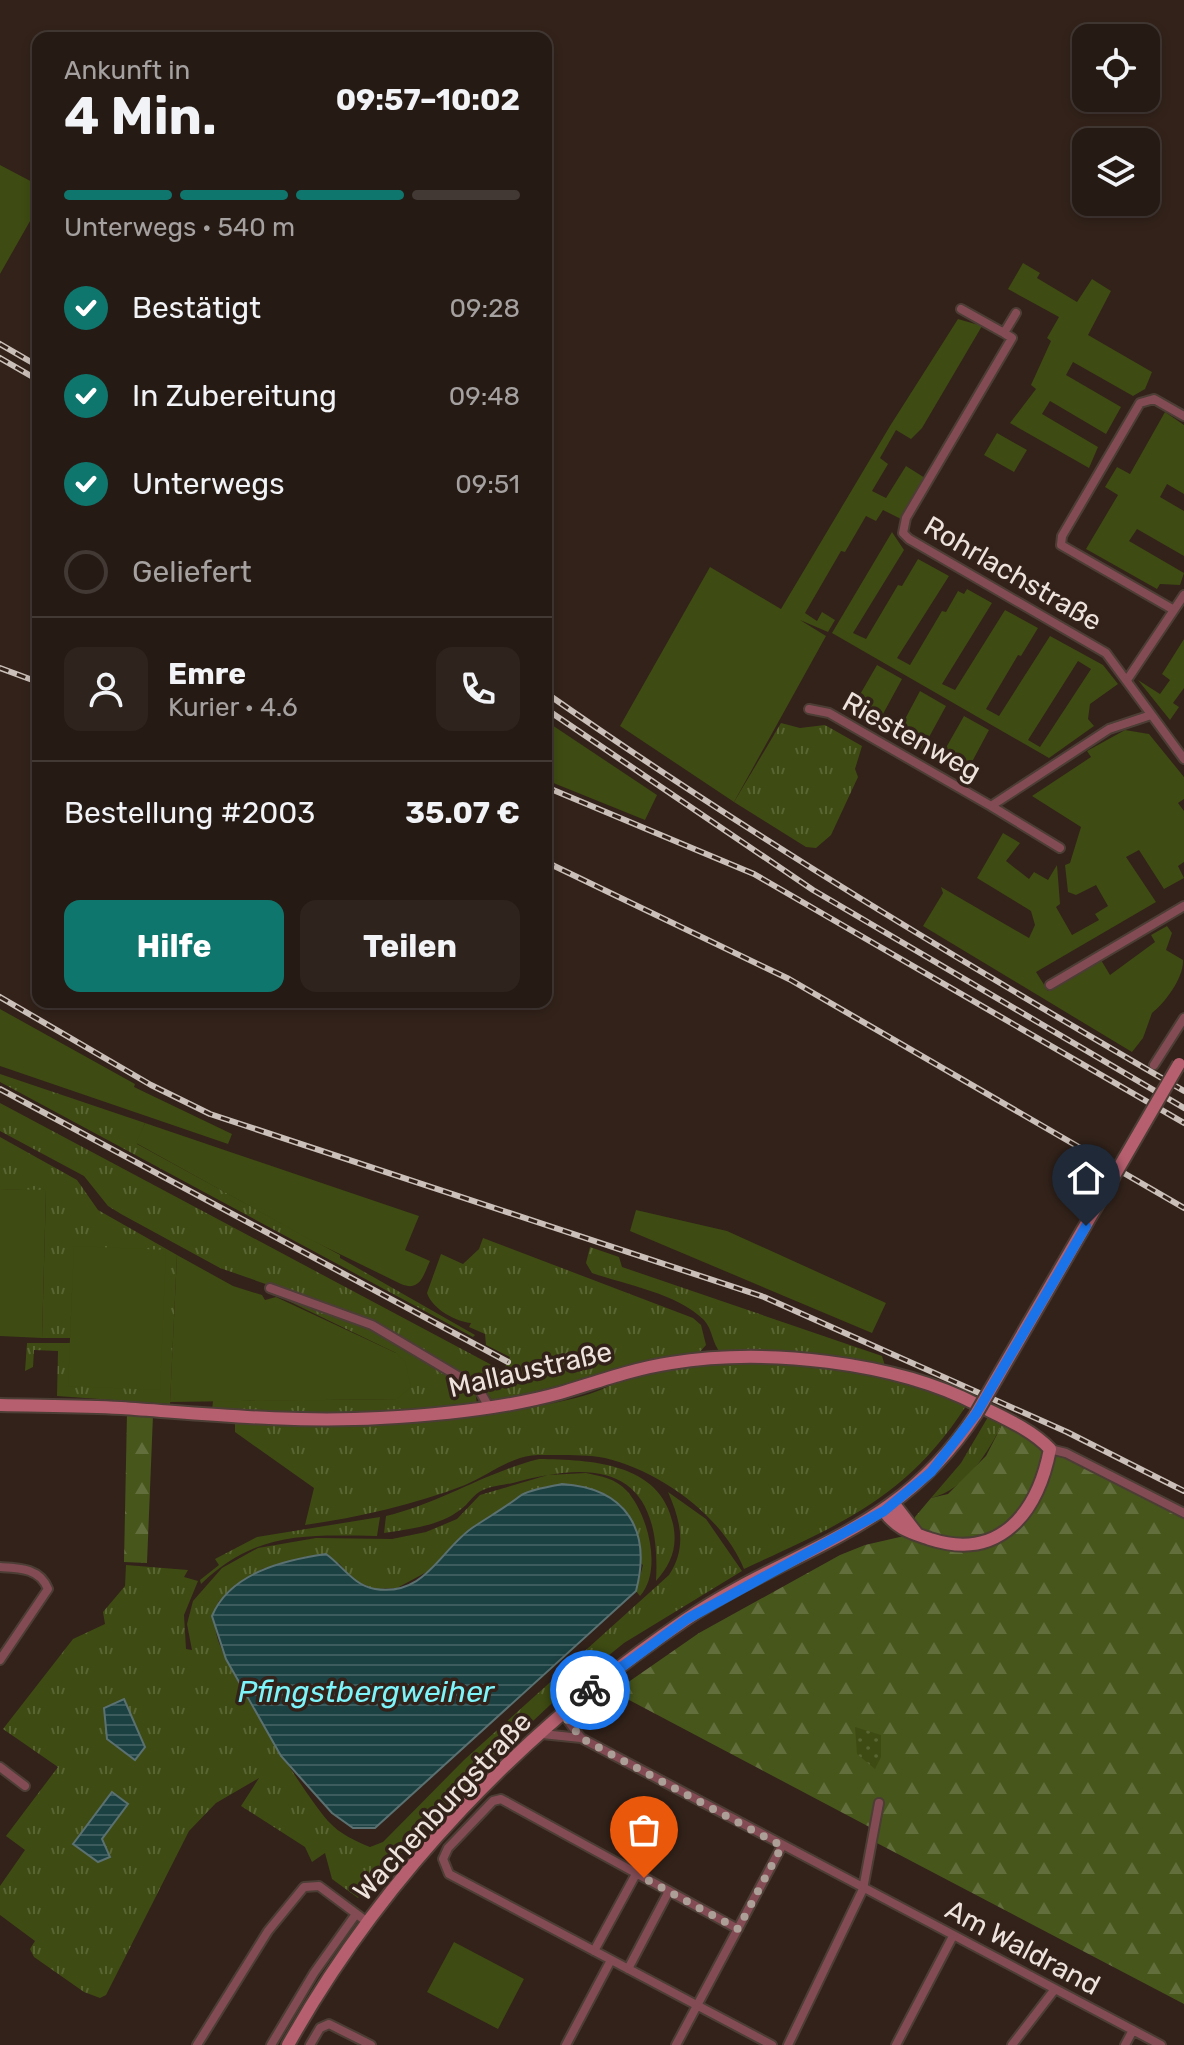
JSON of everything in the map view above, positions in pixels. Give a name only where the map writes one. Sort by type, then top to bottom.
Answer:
[{"type":"main road","name":"Wachenburgstraße","points":[[288,2045],[361,1918],[561,1716],[622,1665],[687,1619],[889,1508],[931,1472],[976,1414],[1182,1060]]},
{"type":"main road","name":"Mallaustraße","points":[[0,1405],[315,1420],[378,1418],[489,1407],[559,1393],[608,1377],[673,1362],[717,1358],[813,1362],[890,1373],[958,1394],[1050,1449]]},
{"type":"main road","points":[[889,1508],[894,1525],[953,1544],[972,1544],[1003,1533],[1025,1514],[1034,1498],[1050,1449]]},
{"type":"street","points":[[961,309],[1004,333]]},
{"type":"street","name":"Rohrlachstraße","points":[[1016,313],[1004,333],[1012,338],[906,518],[903,533],[918,545],[1106,653],[1184,759]]},
{"type":"street","points":[[1174,610],[1061,545],[1062,536],[1140,403],[1154,399],[1184,416]]},
{"type":"street","points":[[1127,680],[1184,595]]},
{"type":"street","name":"Riestenweg","points":[[809,709],[829,713],[1060,848]]},
{"type":"street","name":"Riestenweg","points":[[991,806],[1109,729],[1151,715]]},
{"type":"street","points":[[1050,985],[1184,906]]},
{"type":"street","points":[[1154,1065],[1184,1018]]},
{"type":"street","points":[[270,1288],[372,1325],[478,1388],[489,1407]]},
{"type":"street","points":[[1050,1449],[1066,1453],[1184,1513]]},
{"type":"street","points":[[0,1567],[22,1568],[34,1573],[45,1581],[48,1589],[0,1660]]},
{"type":"street","points":[[561,1716],[566,1735]]},
{"type":"street","points":[[561,1716],[581,1738]]},
{"type":"street","points":[[542,1734],[581,1738]]},
{"type":"street","name":"Am Waldrand","points":[[581,1738],[1161,2045]]},
{"type":"street","points":[[0,1767],[25,1786]]},
{"type":"street","name":"Wachenburgstraße","points":[[594,1951],[445,1871],[443,1859],[448,1848],[493,1801],[501,1799],[636,1874]]},
{"type":"street","points":[[788,2045],[863,1889],[879,1803]]},
{"type":"street","points":[[676,2045],[782,1846]]},
{"type":"street","points":[[738,1929],[636,1874],[594,1951],[772,2045]]},
{"type":"street","points":[[197,2045],[268,1931],[304,1887],[319,1886],[361,1918]]},
{"type":"street","points":[[628,1969],[669,1891]]},
{"type":"street","name":"Wachenburgstraße","points":[[271,2045],[314,1973],[361,1918]]},
{"type":"street","points":[[896,2045],[953,1936]]},
{"type":"street","points":[[566,2045],[611,1960]]},
{"type":"street","points":[[1012,2045],[1055,1989]]},
{"type":"street","points":[[310,2045],[324,2025],[333,2025],[371,2045]]},
{"type":"street","points":[[1125,2045],[1133,2030]]},
{"type":"green space","points":[[0,165],[32,182],[32,218],[0,274]]},
{"type":"green space","points":[[1023,263],[1040,273],[1037,278],[1077,302],[1092,279],[1111,291],[1088,335],[1152,372],[1145,389],[1133,396],[1073,362],[1066,375],[1121,407],[1106,434],[1050,401],[1042,414],[1098,447],[1089,468],[1010,423],[1036,389],[1031,385],[1051,341],[1047,338],[1059,317],[1008,289]]},
{"type":"green space","points":[[958,319],[982,326],[922,428],[911,439],[896,430],[880,458],[888,464],[872,491],[886,498],[906,466],[925,478],[901,519],[883,510],[876,521],[866,516],[845,552],[841,551],[805,613],[817,621],[822,612],[835,620],[828,632],[800,620],[826,636],[734,802],[620,726],[710,567],[781,609]]},
{"type":"green space","points":[[1165,412],[1184,425],[1184,494],[1167,484],[1160,497],[1184,511],[1184,556],[1137,529],[1129,541],[1184,573],[1180,585],[1160,584],[1157,589],[1086,549],[1118,495],[1105,487],[1117,467],[1130,474]]},
{"type":"green space","points":[[997,433],[1027,450],[1014,472],[984,455]]},
{"type":"green space","points":[[892,532],[904,550],[853,633],[866,639],[898,585],[902,586],[918,559],[949,576],[897,658],[910,665],[942,611],[946,612],[958,591],[964,594],[967,589],[992,603],[942,684],[955,690],[1005,610],[1038,628],[986,709],[999,716],[1050,636],[1103,665],[1118,684],[1090,704],[1088,719],[1094,726],[1049,758],[832,633]],"holes":[[[1078,661],[1091,669],[1040,747],[1028,740]]]},
{"type":"green space","points":[[1184,639],[1184,688],[1173,703],[1179,707],[1170,720],[1138,680],[1160,694],[1170,680],[1162,674]]},
{"type":"green space","points":[[877,665],[902,679],[877,725],[851,710]]},
{"type":"green space","points":[[920,691],[946,706],[922,750],[896,736]]},
{"type":"green space","points":[[964,716],[989,730],[965,775],[939,760]]},
{"type":"green space","points":[[781,723],[800,728],[825,725],[862,746],[855,769],[858,777],[831,835],[816,848],[806,847],[734,802]]},
{"type":"green space","points":[[552,725],[657,795],[645,820],[552,782]]},
{"type":"green space","points":[[1125,730],[1149,734],[1184,777],[1184,799],[1178,803],[1184,811],[1184,862],[1178,866],[1184,878],[1164,889],[1139,850],[1126,857],[1156,902],[1036,972],[1048,991],[1101,960],[1110,975],[1155,942],[1151,935],[1167,926],[1172,933],[1166,950],[1183,960],[1180,975],[1172,990],[1152,1013],[1143,1038],[1132,1052],[923,926],[943,893],[941,887],[1029,938],[1035,925],[1031,911],[977,878],[1003,833],[1020,843],[1006,861],[1029,879],[1034,872],[1048,880],[1057,865],[1060,904],[1056,907],[1072,935],[1099,920],[1095,914],[1108,906],[1096,885],[1076,895],[1068,892],[1065,865],[1070,863],[1081,827],[1032,796],[1091,757],[1087,751]]},
{"type":"green space","points":[[0,1009],[135,1084],[134,1087],[232,1134],[228,1144],[0,1066]]},
{"type":"green space","points":[[0,1074],[145,1123],[137,1144],[340,1255],[340,1258],[475,1335],[473,1337],[0,1082]]},
{"type":"green space","points":[[0,1103],[503,1371],[510,1357],[486,1345],[485,1334],[469,1327],[471,1323],[440,1310],[427,1293],[441,1254],[463,1264],[479,1249],[483,1238],[693,1318],[701,1325],[706,1345],[698,1354],[622,1369],[494,1402],[477,1382],[366,1319],[220,1268],[121,1214],[108,1206],[84,1176],[0,1131]]},
{"type":"green space","points":[[145,1123],[419,1216],[405,1250],[430,1261],[423,1277],[413,1286],[401,1284],[309,1239],[136,1143]]},
{"type":"green space","points":[[0,1137],[77,1180],[98,1210],[177,1255],[170,1404],[57,1396],[58,1351],[34,1350],[33,1367],[25,1371],[27,1343],[70,1343],[74,1246],[70,1338],[42,1338],[46,1191],[0,1189]]},
{"type":"green space","points":[[0,1189],[46,1190],[42,1338],[0,1336]]},
{"type":"green space","points":[[636,1210],[727,1231],[886,1303],[872,1333],[630,1231]]},
{"type":"green space","points":[[74,1246],[166,1250],[160,1390],[68,1386]]},
{"type":"green space","points":[[590,1247],[619,1257],[622,1267],[882,1356],[885,1366],[721,1353],[707,1324],[693,1311],[666,1296],[592,1273],[586,1263]]},
{"type":"green space","points":[[177,1255],[233,1286],[262,1295],[265,1300],[276,1297],[396,1353],[405,1361],[411,1387],[397,1399],[170,1402]]},
{"type":"green space","points":[[276,1295],[371,1327],[475,1390],[477,1404],[369,1416],[212,1411],[213,1401],[397,1399],[396,1353]]},
{"type":"green space","points":[[735,1362],[853,1373],[910,1386],[966,1406],[943,1438],[895,1487],[841,1522],[744,1569],[721,1532],[688,1499],[626,1464],[593,1456],[524,1457],[465,1485],[426,1499],[305,1525],[314,1488],[235,1432],[235,1421],[436,1416],[547,1404],[591,1394],[620,1379],[704,1364]]},
{"type":"green space","points":[[127,1413],[153,1415],[147,1563],[124,1562]]},
{"type":"green space","points":[[988,1417],[1004,1421],[983,1457],[955,1487],[931,1498],[961,1463]]},
{"type":"green space","points":[[1004,1421],[1184,1517],[1184,2004],[875,1842],[877,1831],[614,1692],[699,1633],[840,1555],[865,1545],[913,1534],[915,1517],[931,1498],[948,1494],[986,1456]]},
{"type":"green space","points":[[539,1459],[580,1461],[621,1469],[639,1476],[654,1488],[666,1503],[675,1540],[669,1562],[656,1581],[655,1544],[649,1516],[638,1495],[621,1481],[600,1474],[575,1472],[546,1475],[490,1488],[443,1520],[384,1533],[386,1516]]},
{"type":"green space","points":[[586,1473],[618,1483],[641,1513],[650,1542],[651,1572],[640,1596],[636,1591],[643,1565],[538,1491],[522,1495],[489,1521],[475,1526],[434,1568],[397,1588],[374,1589],[352,1579],[339,1563],[308,1556],[262,1569],[218,1602],[216,1632],[232,1670],[302,1787],[329,1822],[343,1834],[370,1847],[383,1842],[464,1760],[669,1575],[678,1555],[680,1534],[668,1492],[706,1519],[742,1571],[624,1643],[566,1690],[484,1767],[358,1898],[332,1879],[325,1853],[312,1862],[305,1847],[241,1806],[259,1778],[216,1803],[189,1831],[106,1995],[100,1998],[84,1992],[34,1957],[30,1949],[35,1941],[0,1915],[0,1886],[25,1850],[6,1836],[58,1767],[3,1729],[73,1639],[105,1624],[103,1612],[125,1586],[126,1565],[188,1570],[184,1577],[198,1581],[184,1615],[186,1649],[192,1650],[187,1624],[193,1601],[222,1568],[258,1548],[316,1538],[392,1539],[426,1532],[457,1519],[480,1495],[548,1475]]},
{"type":"green space","points":[[380,1517],[377,1536],[305,1537],[262,1545],[221,1567],[201,1584],[200,1580],[219,1565],[215,1559],[257,1537]]},
{"type":"green space","points":[[855,1727],[881,1735],[881,1757],[875,1769],[857,1754]]},
{"type":"green space","points":[[454,1942],[524,1979],[498,2029],[427,1992]]},
{"type":"water","name":"Pfingstbergweiher","points":[[562,1484],[603,1494],[629,1516],[640,1549],[636,1591],[375,1828],[353,1828],[332,1813],[281,1756],[226,1659],[212,1616],[220,1601],[245,1579],[260,1571],[293,1560],[326,1554],[367,1587],[393,1589],[408,1585],[432,1568],[463,1535],[520,1496]]},
{"type":"water","points":[[124,1699],[145,1747],[135,1760],[107,1739],[104,1708]]},
{"type":"water","points":[[112,1792],[128,1804],[102,1839],[110,1857],[98,1862],[73,1844]]},
{"type":"railway","points":[[0,344],[32,363]]},
{"type":"railway","points":[[0,358],[32,377]]},
{"type":"railway","points":[[0,668],[32,680]]},
{"type":"railway","points":[[552,697],[702,798],[861,899],[1184,1091]]},
{"type":"railway","points":[[552,713],[813,890],[1184,1108]]},
{"type":"railway","points":[[552,790],[754,874],[1184,1123]]},
{"type":"railway","points":[[552,865],[789,979],[1184,1208]]},
{"type":"railway","points":[[0,997],[151,1085],[210,1114],[764,1297],[1067,1432],[1184,1491]]},
{"type":"railway","points":[[0,1089],[508,1362]]},
{"type":"way so far","points":[[590,1690],[563,1714],[581,1738],[782,1846],[738,1929],[644,1878]]},
{"type":"route","points":[[590,1690],[707,1606],[836,1540],[894,1504],[931,1472],[956,1444],[976,1414],[1086,1226]]}]
